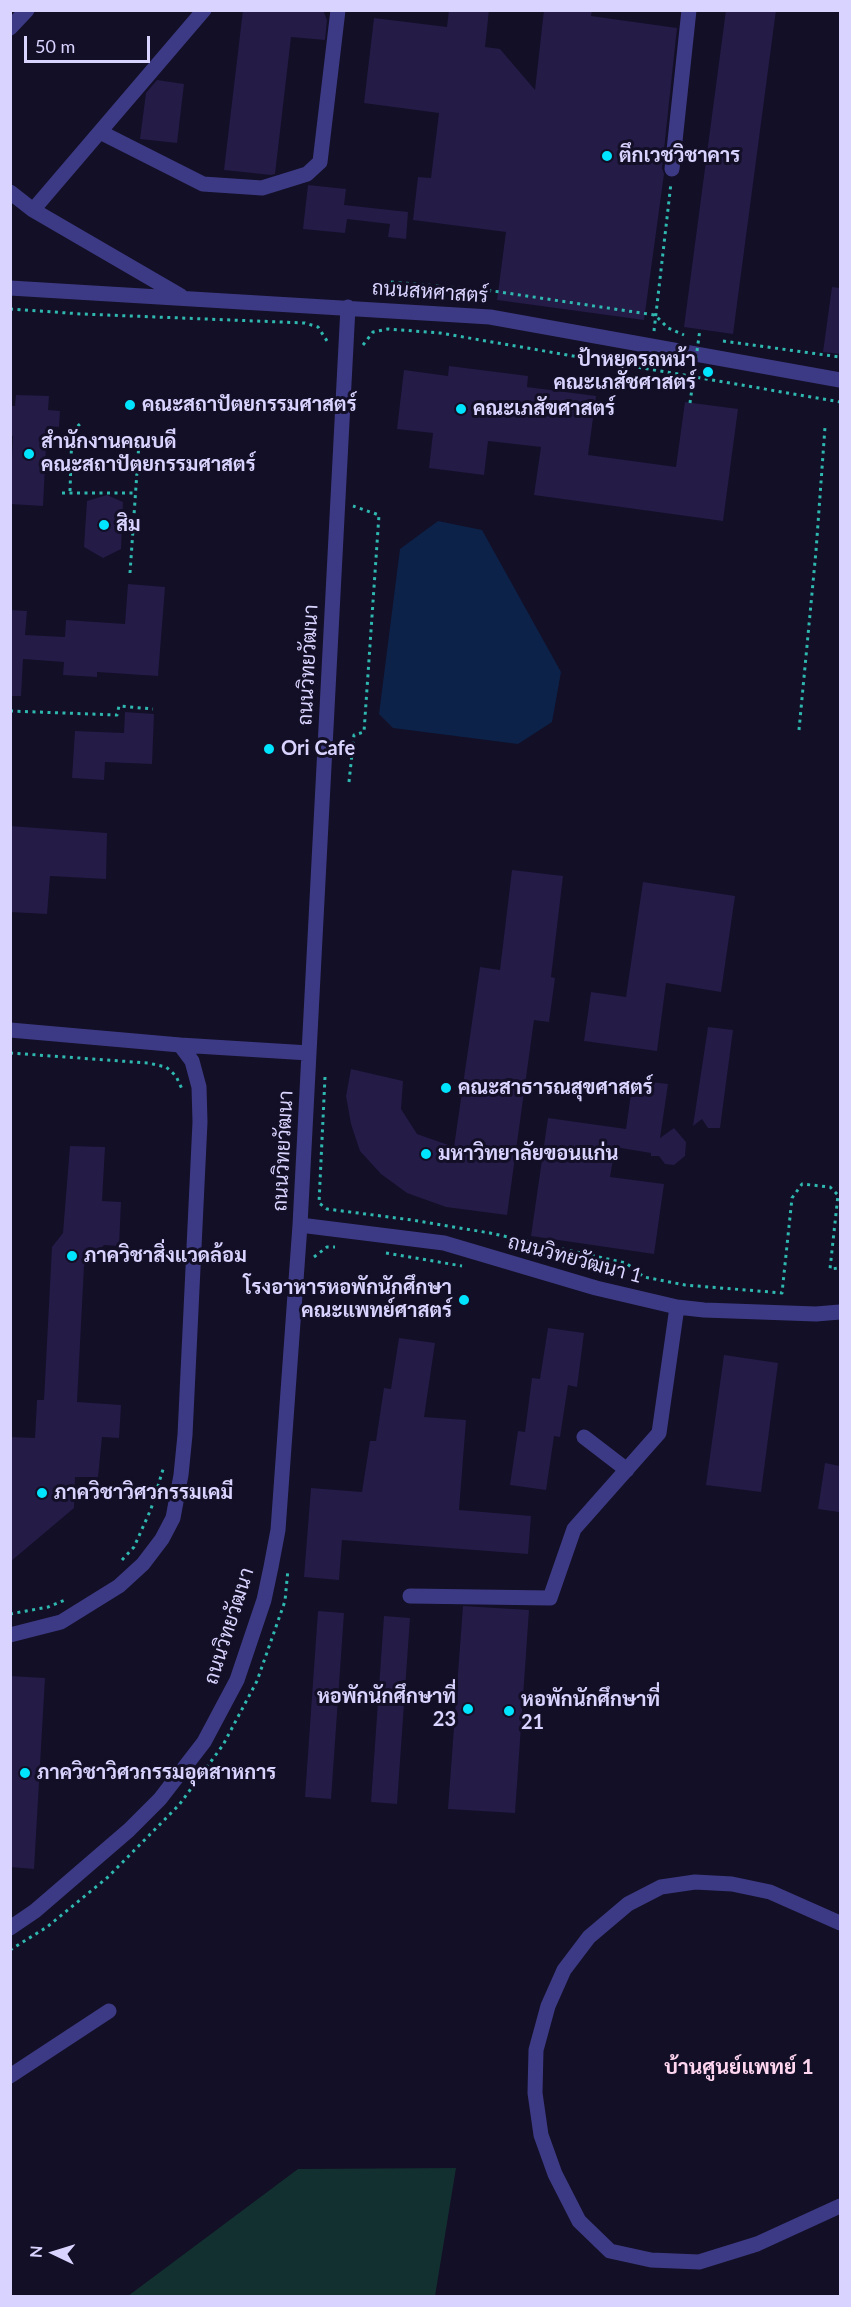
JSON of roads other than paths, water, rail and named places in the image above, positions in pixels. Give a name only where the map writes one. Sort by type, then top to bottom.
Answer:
[{"type":"street","points":[[10,28],[27,10]]},
{"type":"street","points":[[33,210],[204,10]]},
{"type":"street","points":[[100,132],[203,184],[261,188],[307,174],[320,162],[338,10]]},
{"type":"street","points":[[672,169],[689,10]]},
{"type":"street","points":[[10,192],[33,210],[184,297]]},
{"type":"street","name":"ถนนสหศาสตร์","points":[[10,288],[490,317],[840,380]]},
{"type":"street","name":"ถนนวิทยวัฒนา","points":[[10,1928],[35,1911],[129,1830],[160,1799],[204,1742],[237,1680],[264,1600],[278,1530],[300,1225],[348,307]]},
{"type":"street","points":[[10,1030],[180,1045],[309,1053]]},
{"type":"street","points":[[10,1635],[61,1622],[119,1586],[143,1564],[162,1539],[173,1518],[185,1435],[200,1122],[197,1078],[192,1061],[180,1045]]},
{"type":"street","name":"ถนนวิทยวัฒนา 1","points":[[300,1225],[444,1244],[596,1288],[677,1307],[816,1314],[840,1312]]},
{"type":"street","points":[[410,1596],[550,1598],[574,1529],[659,1433],[677,1307]]},
{"type":"street","points":[[584,1437],[627,1470]]},
{"type":"street","points":[[840,1923],[770,1892],[732,1884],[695,1882],[661,1887],[628,1904],[589,1937],[564,1970],[548,2006],[536,2050],[535,2093],[541,2135],[555,2174],[579,2222],[610,2251],[651,2260],[699,2262],[757,2244],[840,2206]]},
{"type":"street","points":[[10,2076],[109,2011]]},
{"type":"water","points":[[438,521],[482,530],[561,672],[552,722],[518,744],[393,728],[379,714],[400,549]]},
{"type":"place","name":"ตึกเวชวิชาคาร","points":[[607,156]]},
{"type":"place","name":"ป้าหยุดรถหน้า คณะเภสัชศาสตร์","points":[[708,372]]},
{"type":"place","name":"คณะสถาปัตยกรรมศาสตร์","points":[[130,405]]},
{"type":"place","name":"คณะเภสัขศาสตร์","points":[[461,409]]},
{"type":"place","name":"สำนักงานคณบดี คณะสถาปัตยกรรมศาสตร์","points":[[29,454]]},
{"type":"place","name":"สิม","points":[[104,525]]},
{"type":"place","name":"Ori Cafe","points":[[269,749]]},
{"type":"place","name":"คณะสาธารณสุขศาสตร์","points":[[446,1088]]},
{"type":"place","name":"มหาวิทยาลัยขอนแก่น","points":[[426,1154]]},
{"type":"place","name":"ภาควิชาสิ่งแวดล้อม","points":[[72,1256]]},
{"type":"place","name":"โรงอาหารหอพักนักศึกษา คณะแพทย์ศาสตร์","points":[[464,1300]]},
{"type":"place","name":"ภาควิชาวิศวกรรมเคมี","points":[[42,1493]]},
{"type":"place","name":"หอพักนักศึกษาที่ 23","points":[[468,1709]]},
{"type":"place","name":"หอพักนักศึกษาที่ 21","points":[[509,1711]]},
{"type":"place","name":"ภาควิชาวิศวกรรมอุตสาหการ","points":[[25,1773]]},
{"type":"district","name":"บ้านศูนย์แพทย์ 1","points":[[739,2067]]}]
